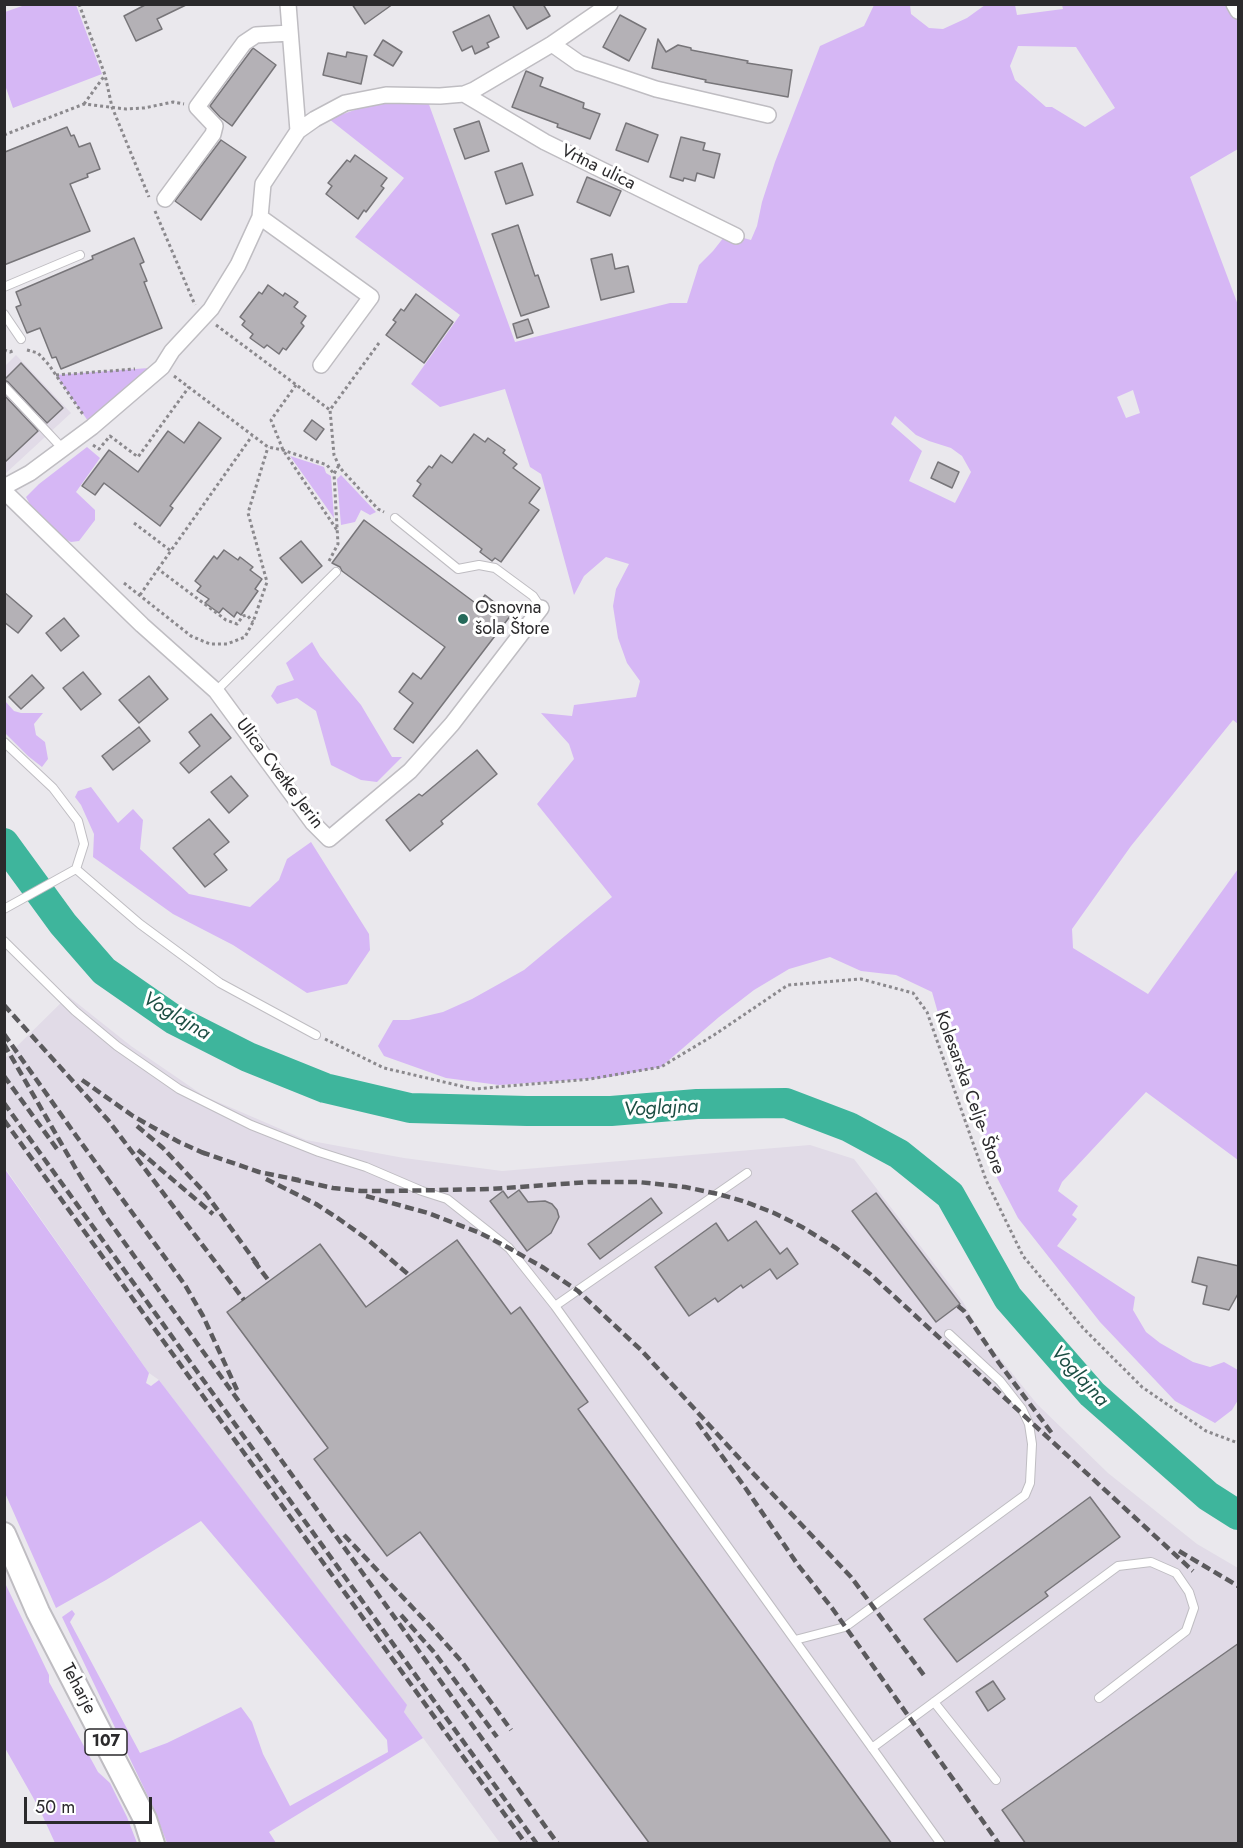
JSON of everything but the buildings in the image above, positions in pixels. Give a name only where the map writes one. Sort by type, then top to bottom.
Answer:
[{"type":"main road","name":"Teharje","points":[[4,1534],[38,1612],[141,1810],[153,1844]]},
{"type":"street","points":[[288,4],[298,131]]},
{"type":"street","points":[[4,489],[63,449],[91,435],[162,367],[172,351],[203,319],[238,265],[260,217],[263,184],[298,131],[345,103],[386,95],[440,96],[464,94],[474,90],[552,44],[610,4]]},
{"type":"street","points":[[1234,4],[1239,11]]},
{"type":"street","points":[[165,199],[213,134],[215,126],[196,106],[244,43],[256,35],[290,33]]},
{"type":"street","points":[[552,44],[579,63],[656,89],[768,115]]},
{"type":"street","name":"Vrtna ulica","points":[[464,94],[545,141],[736,236]]},
{"type":"street","points":[[260,217],[371,297],[321,365]]},
{"type":"street","name":"Ulica Cvetke Jerin","points":[[4,489],[142,625],[216,691],[314,823],[329,839],[410,771],[452,724],[541,608]]},
{"type":"lane","points":[[4,286],[80,255]]},
{"type":"lane","points":[[4,314],[21,339]]},
{"type":"lane","points":[[4,386],[63,449]]},
{"type":"lane","points":[[394,518],[458,570],[479,565],[495,568],[532,596],[541,608]]},
{"type":"lane","points":[[216,691],[336,572]]},
{"type":"lane","points":[[4,742],[53,788],[78,821],[84,844],[76,869],[7,908]]},
{"type":"lane","points":[[76,869],[140,924],[220,982],[316,1035]]},
{"type":"lane","points":[[4,941],[75,1011],[117,1046],[179,1089],[250,1125],[447,1199],[509,1248],[555,1306],[941,1844]]},
{"type":"lane","points":[[555,1306],[747,1173]]},
{"type":"lane","points":[[795,1640],[845,1627],[1025,1495],[1030,1483],[1032,1444],[1029,1424],[1022,1409],[1000,1381],[949,1334]]},
{"type":"lane","points":[[872,1748],[1118,1566],[1151,1562],[1176,1573],[1189,1592],[1194,1608],[1186,1631],[1098,1698]]},
{"type":"lane","points":[[934,1702],[996,1780]]},
{"type":"path","points":[[79,4],[105,75],[112,107],[203,319],[330,410]]},
{"type":"path","points":[[84,104],[105,75]]},
{"type":"path","points":[[4,135],[84,104],[144,108],[172,102],[183,103],[193,112],[206,116]]},
{"type":"path","points":[[379,343],[330,410],[334,455],[339,465],[378,509],[394,518]]},
{"type":"path","points":[[4,350],[10,352],[21,348],[38,353],[56,375],[99,449],[110,436],[138,457],[189,387]]},
{"type":"path","points":[[56,375],[162,367],[268,447],[327,465],[334,474]]},
{"type":"path","points":[[296,385],[271,420],[283,450],[337,531]]},
{"type":"path","points":[[140,595],[252,435]]},
{"type":"path","points":[[122,582],[191,636],[210,644],[227,644],[245,637],[254,622],[267,582],[248,513],[268,447]]},
{"type":"path","points":[[328,579],[326,566],[338,544],[334,474],[339,465]]},
{"type":"path","points":[[134,523],[171,551]]},
{"type":"path","points":[[158,569],[226,620],[237,624],[243,616],[247,615],[254,622]]},
{"type":"path","name":"Kolesarska Celje- Štore","points":[[316,1035],[384,1068],[474,1089],[590,1079],[661,1067],[714,1035],[788,985],[861,979],[913,993],[927,1012],[986,1180],[1023,1256],[1083,1328],[1142,1387],[1206,1431],[1239,1443]]},
{"type":"shaded area","points":[[25,5],[76,5],[102,74],[13,108],[5,85],[5,12]]},
{"type":"shaded area","points":[[874,5],[910,5],[911,14],[929,28],[943,29],[967,18],[985,5],[1015,5],[1017,15],[1063,9],[1062,5],[1229,5],[1238,19],[1238,149],[1190,177],[1238,305],[1238,724],[1233,720],[1131,846],[1072,929],[1073,948],[1148,994],[1238,869],[1238,1160],[1146,1092],[1062,1182],[1058,1191],[1078,1206],[1072,1215],[1077,1219],[1057,1246],[1135,1297],[1133,1310],[1146,1332],[1160,1343],[1193,1362],[1210,1367],[1224,1362],[1238,1370],[1238,1400],[1232,1410],[1215,1423],[1175,1401],[1100,1322],[1018,1218],[994,1172],[972,1097],[944,1034],[932,992],[896,975],[861,971],[830,957],[789,969],[754,990],[661,1067],[603,1078],[499,1085],[446,1078],[384,1056],[378,1046],[393,1020],[409,1020],[443,1012],[472,999],[524,970],[612,897],[537,804],[574,759],[569,744],[541,713],[572,716],[574,705],[636,697],[640,681],[627,663],[618,638],[613,606],[616,589],[629,564],[606,557],[584,576],[574,595],[541,474],[530,467],[505,389],[440,407],[411,384],[460,315],[355,237],[404,178],[329,119],[380,101],[427,99],[515,342],[670,303],[687,303],[699,265],[724,237],[736,236],[751,240],[775,162],[820,46],[864,26]],"holes":[[[1018,46],[1076,47],[1115,108],[1085,127],[1052,107],[1046,107],[1015,80],[1010,66]],[[1133,390],[1140,413],[1126,418],[1117,397]],[[895,416],[916,435],[951,448],[962,456],[971,472],[955,503],[909,481],[922,451],[891,424]]]},
{"type":"shaded area","points":[[16,355],[71,413],[5,474],[5,366]]},
{"type":"shaded area","points":[[162,367],[88,421],[56,375]]},
{"type":"shaded area","points":[[87,447],[100,458],[76,492],[95,510],[95,520],[79,541],[71,542],[57,535],[34,512],[26,497],[39,484]]},
{"type":"shaded area","points":[[290,456],[324,467],[326,473],[331,476],[334,518]]},
{"type":"shaded area","points":[[341,475],[376,512],[370,515],[361,510],[355,522],[341,525],[337,479]]},
{"type":"shaded area","points":[[312,642],[320,656],[361,705],[392,757],[402,757],[377,782],[361,780],[331,765],[316,711],[297,698],[277,704],[271,696],[277,686],[294,680],[286,663]]},
{"type":"shaded area","points":[[5,701],[14,711],[43,713],[34,724],[36,735],[45,742],[48,759],[42,767],[5,733]]},
{"type":"shaded area","points":[[91,787],[118,823],[133,809],[143,820],[140,849],[189,894],[250,907],[279,880],[287,859],[311,842],[369,934],[370,950],[347,984],[307,993],[233,945],[173,914],[93,857],[94,834],[75,797],[78,791]]},
{"type":"shaded area","points":[[68,996],[131,1046],[204,1096],[306,1140],[404,1158],[502,1171],[810,1145],[854,1159],[963,1302],[985,1340],[1037,1404],[1108,1473],[1197,1544],[1238,1568],[1238,1843],[500,1843],[404,1712],[406,1705],[159,1380],[149,1373],[5,1168],[4,1059]]},
{"type":"shaded area","points":[[4,1168],[149,1373],[146,1383],[151,1386],[159,1380],[407,1705],[404,1712],[423,1738],[269,1832],[276,1843],[167,1843],[153,1807],[62,1617],[72,1610],[75,1614],[70,1622],[140,1753],[167,1743],[241,1707],[252,1722],[263,1754],[290,1806],[388,1752],[387,1740],[201,1521],[56,1608],[5,1493]]},
{"type":"shaded area","points":[[5,1583],[49,1675],[49,1682],[98,1772],[110,1783],[137,1843],[55,1843],[39,1808],[5,1748]]},
{"type":"waterway","name":"Voglajna","points":[[4,843],[63,924],[104,971],[173,1019],[248,1057],[325,1088],[410,1108],[611,1111],[697,1104],[786,1103],[849,1127],[899,1154],[950,1195],[1008,1298],[1092,1394],[1208,1496],[1238,1515]]},
{"type":"railway","points":[[4,1005],[108,1120],[244,1300]]},
{"type":"railway","points":[[4,1034],[185,1285],[203,1316],[237,1390]]},
{"type":"railway","points":[[4,1044],[106,1217],[558,1844]]},
{"type":"railway","points":[[4,1076],[57,1149]]},
{"type":"railway","points":[[82,1080],[133,1116],[179,1142],[208,1155]]},
{"type":"railway","points":[[4,1103],[537,1844]]},
{"type":"railway","points":[[4,1120],[526,1844]]},
{"type":"railway","points":[[137,1126],[163,1148],[206,1194],[260,1268]]},
{"type":"railway","points":[[138,1150],[213,1214]]},
{"type":"railway","points":[[201,1152],[259,1172],[299,1180]]},
{"type":"railway","points":[[266,1179],[316,1204],[339,1219],[367,1239],[409,1275]]},
{"type":"railway","points":[[292,1179],[333,1188],[361,1191],[491,1189],[589,1182],[638,1182],[685,1187],[718,1194],[774,1213],[836,1248],[870,1274],[1193,1571]]},
{"type":"railway","points":[[366,1196],[428,1213],[480,1233],[544,1268],[578,1291],[642,1351],[851,1577],[926,1678]]},
{"type":"railway","points":[[254,1261],[269,1281]]},
{"type":"railway","points":[[958,1306],[964,1311],[999,1363],[1054,1436]]},
{"type":"railway","points":[[697,1422],[999,1844]]},
{"type":"railway","points":[[344,1535],[462,1662],[511,1730]]},
{"type":"railway","points":[[1179,1551],[1238,1586]]},
{"type":"railway","points":[[401,1615],[433,1651],[497,1737]]},
{"type":"place","name":"Osnovna šola Štore","points":[[463,619]]}]
